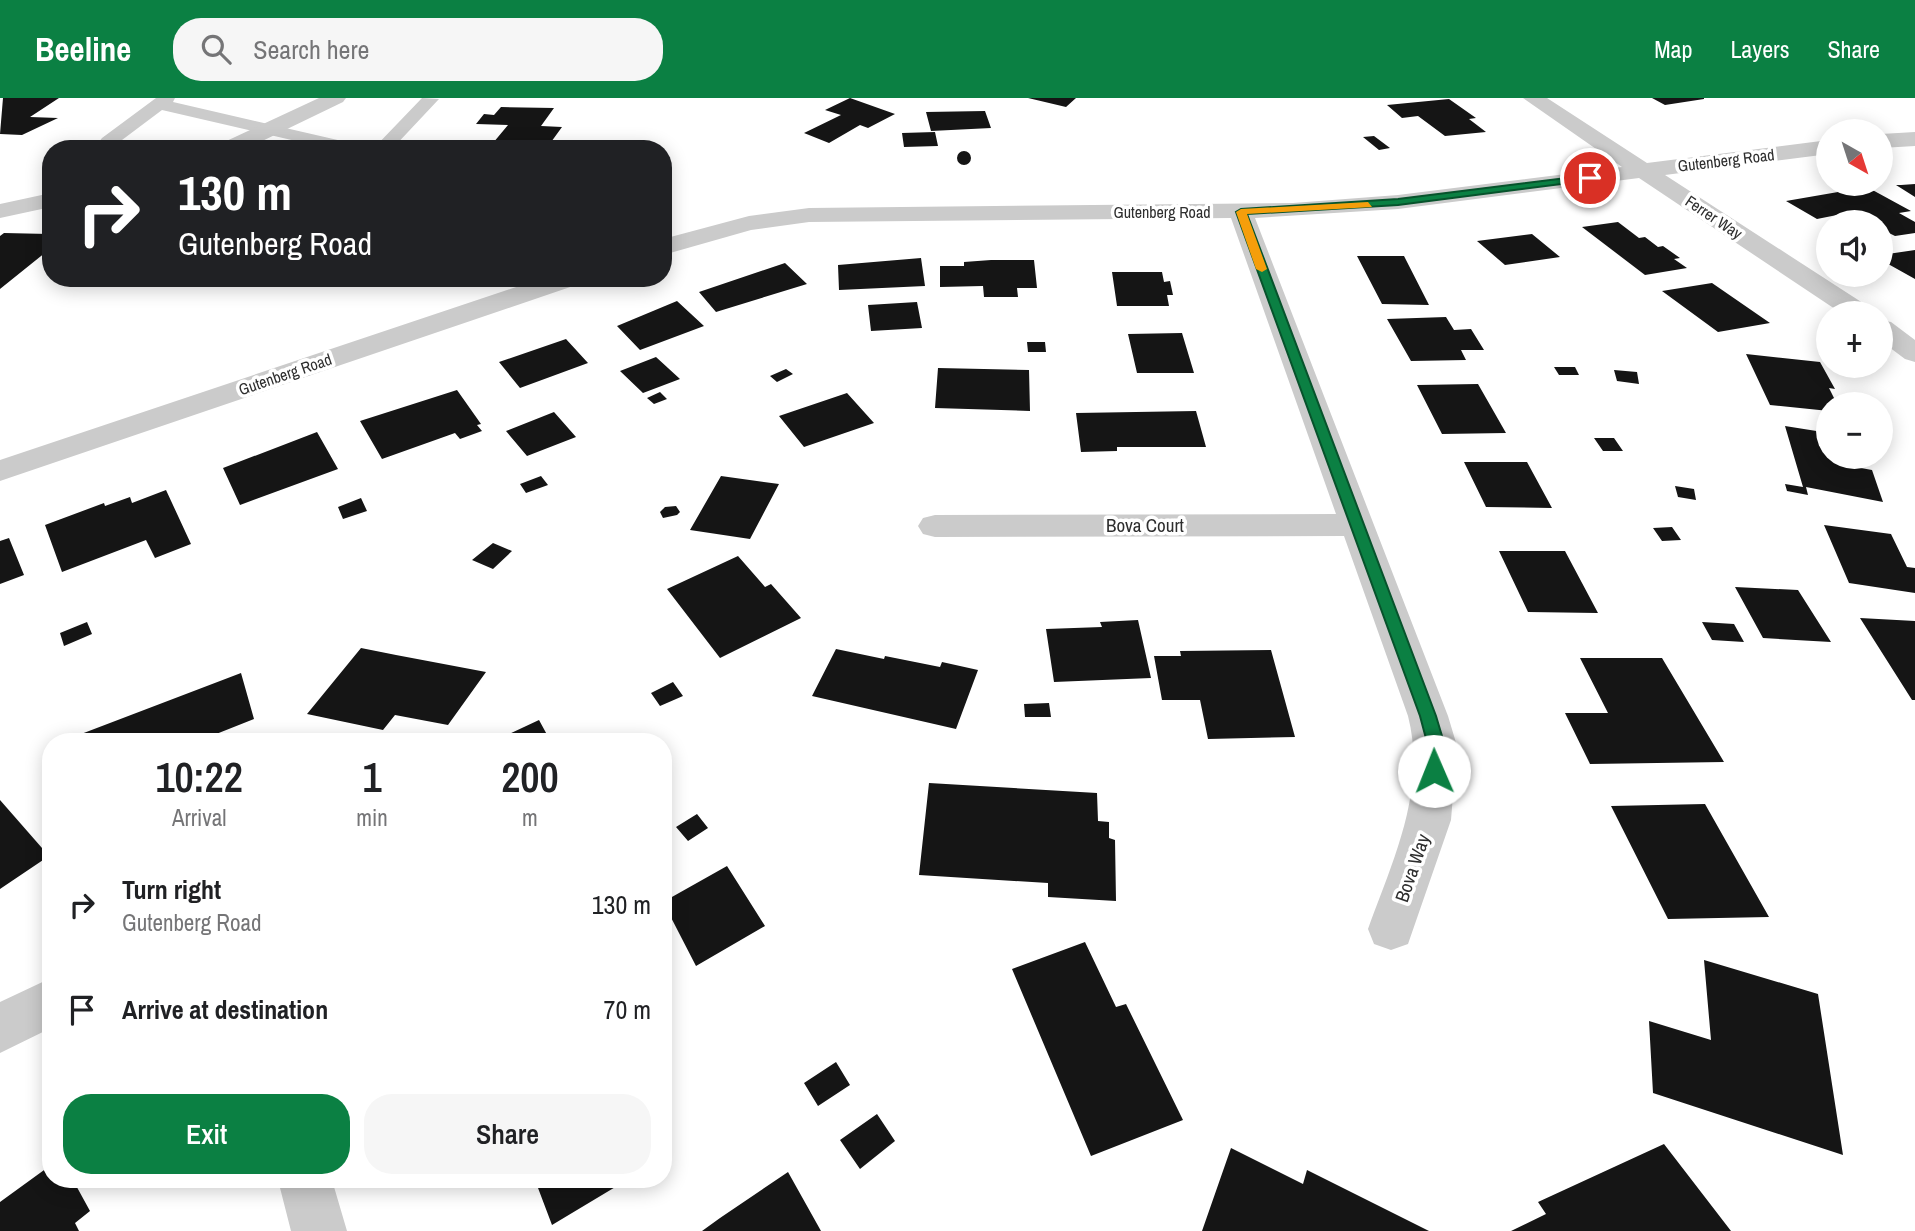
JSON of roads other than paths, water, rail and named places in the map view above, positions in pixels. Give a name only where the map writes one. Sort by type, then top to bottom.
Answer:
[{"type":"street","points":[[249,140],[336,98]]},
{"type":"street","name":"Ferrer Way","points":[[1533,98],[1841,301]]},
{"type":"street","points":[[1894,140],[1915,139]]},
{"type":"street","name":"Gutenberg Road","points":[[672,244],[749,223],[809,215],[1241,212],[1398,202],[1816,149]]},
{"type":"street","points":[[0,211],[42,202]]},
{"type":"street","name":"Bova Way","points":[[1241,212],[1436,746],[1429,820],[1391,929]]},
{"type":"street","name":"Gutenberg Road","points":[[0,471],[543,287]]},
{"type":"street","points":[[1893,337],[1915,353]]},
{"type":"street","name":"Bova Court","points":[[935,526],[1356,525]]},
{"type":"street","points":[[0,1029],[42,1006]]},
{"type":"street","points":[[307,1188],[320,1231]]},
{"type":"lane","points":[[391,140],[430,99]]},
{"type":"lane","points":[[111,140],[163,101],[319,140]]}]
